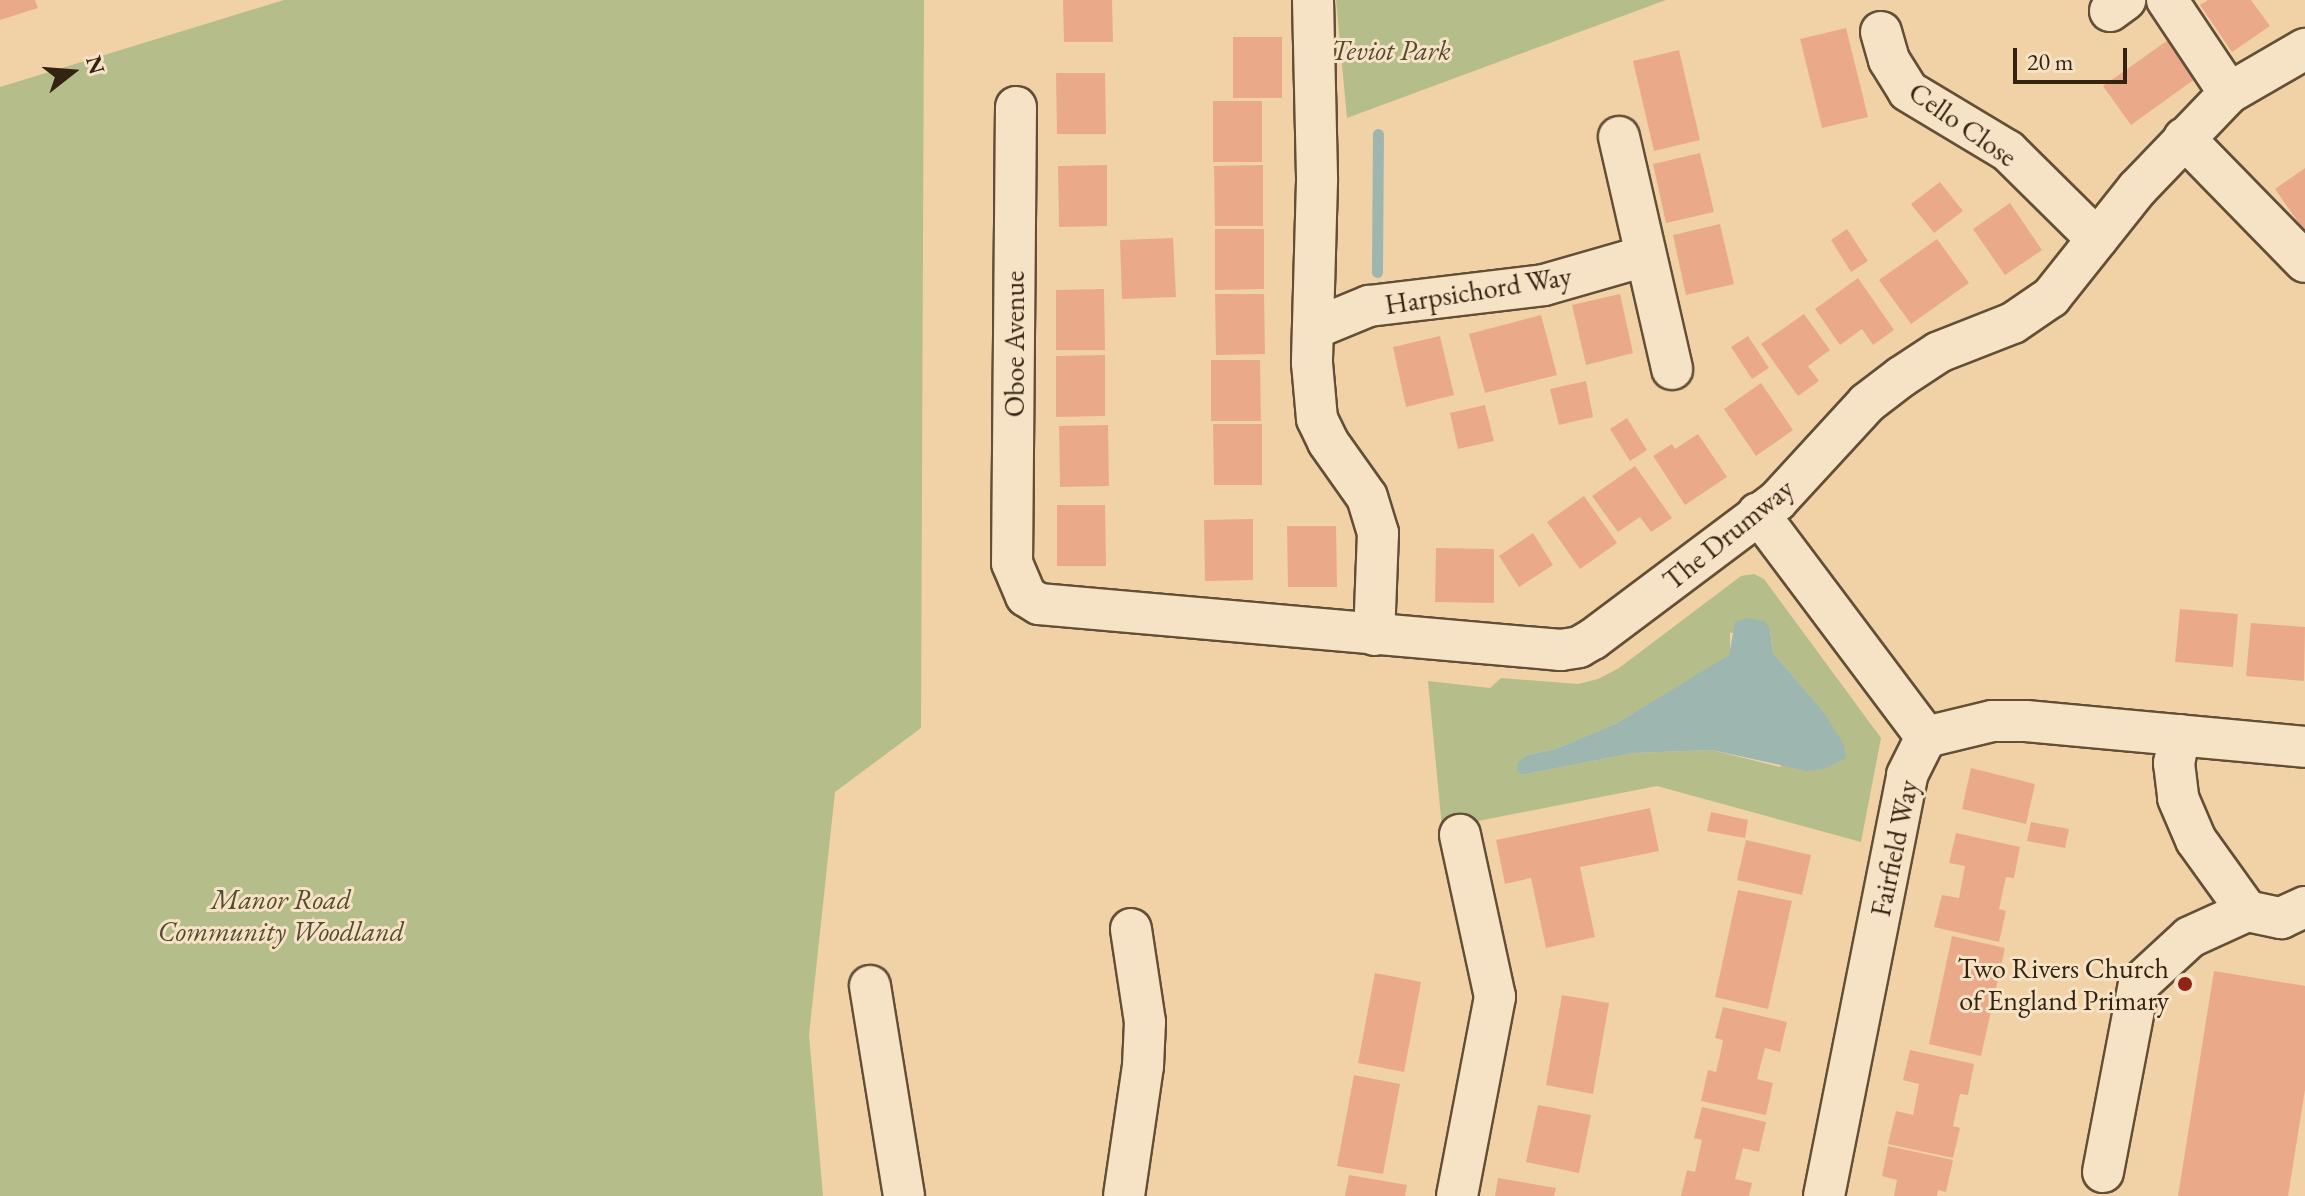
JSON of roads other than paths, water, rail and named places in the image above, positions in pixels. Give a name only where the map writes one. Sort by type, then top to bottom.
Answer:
[{"type":"street","points":[[1313,0],[1317,181],[1313,329],[1317,419],[1328,442],[1367,497],[1378,533],[1374,635]]},
{"type":"street","points":[[2167,0],[2229,93]]},
{"type":"street","name":"Cello Close","points":[[1881,32],[1889,60],[1908,91],[2008,151],[2097,239]]},
{"type":"street","name":"The Drumway","points":[[1017,579],[1026,596],[1039,604],[1561,650],[1579,647],[1777,501],[1867,403],[1901,377],[1939,352],[2013,323],[2051,297],[2184,138],[2229,93],[2305,49]]},
{"type":"street","name":"Oboe Avenue","points":[[1016,107],[1012,563],[1017,579]]},
{"type":"street","points":[[1619,137],[1672,369]]},
{"type":"street","points":[[2184,138],[2305,262]]},
{"type":"street","name":"Harpsichord Way","points":[[1313,329],[1369,306],[1544,285],[1645,256]]},
{"type":"street","points":[[1758,513],[1926,737],[1992,721],[2026,721],[2305,747]]},
{"type":"street","points":[[2180,735],[2174,763],[2178,798],[2196,840],[2247,911]]},
{"type":"street","name":"Fairfield Way","points":[[1824,1196],[1907,775],[1926,737]]},
{"type":"street","points":[[1457,1196],[1495,997],[1460,835]]},
{"type":"street","points":[[2103,1172],[2139,984],[2190,937],[2247,911],[2281,918],[2305,907]]},
{"type":"street","points":[[1124,1196],[1143,1066],[1145,1022],[1131,929]]},
{"type":"street","points":[[870,986],[904,1196]]},
{"type":"water","points":[[1747,618],[1764,621],[1770,629],[1773,653],[1823,711],[1844,745],[1846,758],[1823,769],[1807,771],[1712,750],[1634,753],[1521,775],[1517,771],[1518,763],[1527,755],[1555,749],[1615,724],[1729,655],[1735,622]]},
{"type":"waterway","points":[[1377,272],[1378,134]]},
{"type":"place","name":"Two Rivers Church of England Primary","points":[[2185,984]]},
{"type":"park label","name":"Teviot Park","points":[[1391,50]]},
{"type":"park label","name":"Manor Road Community Woodland","points":[[281,915]]}]
